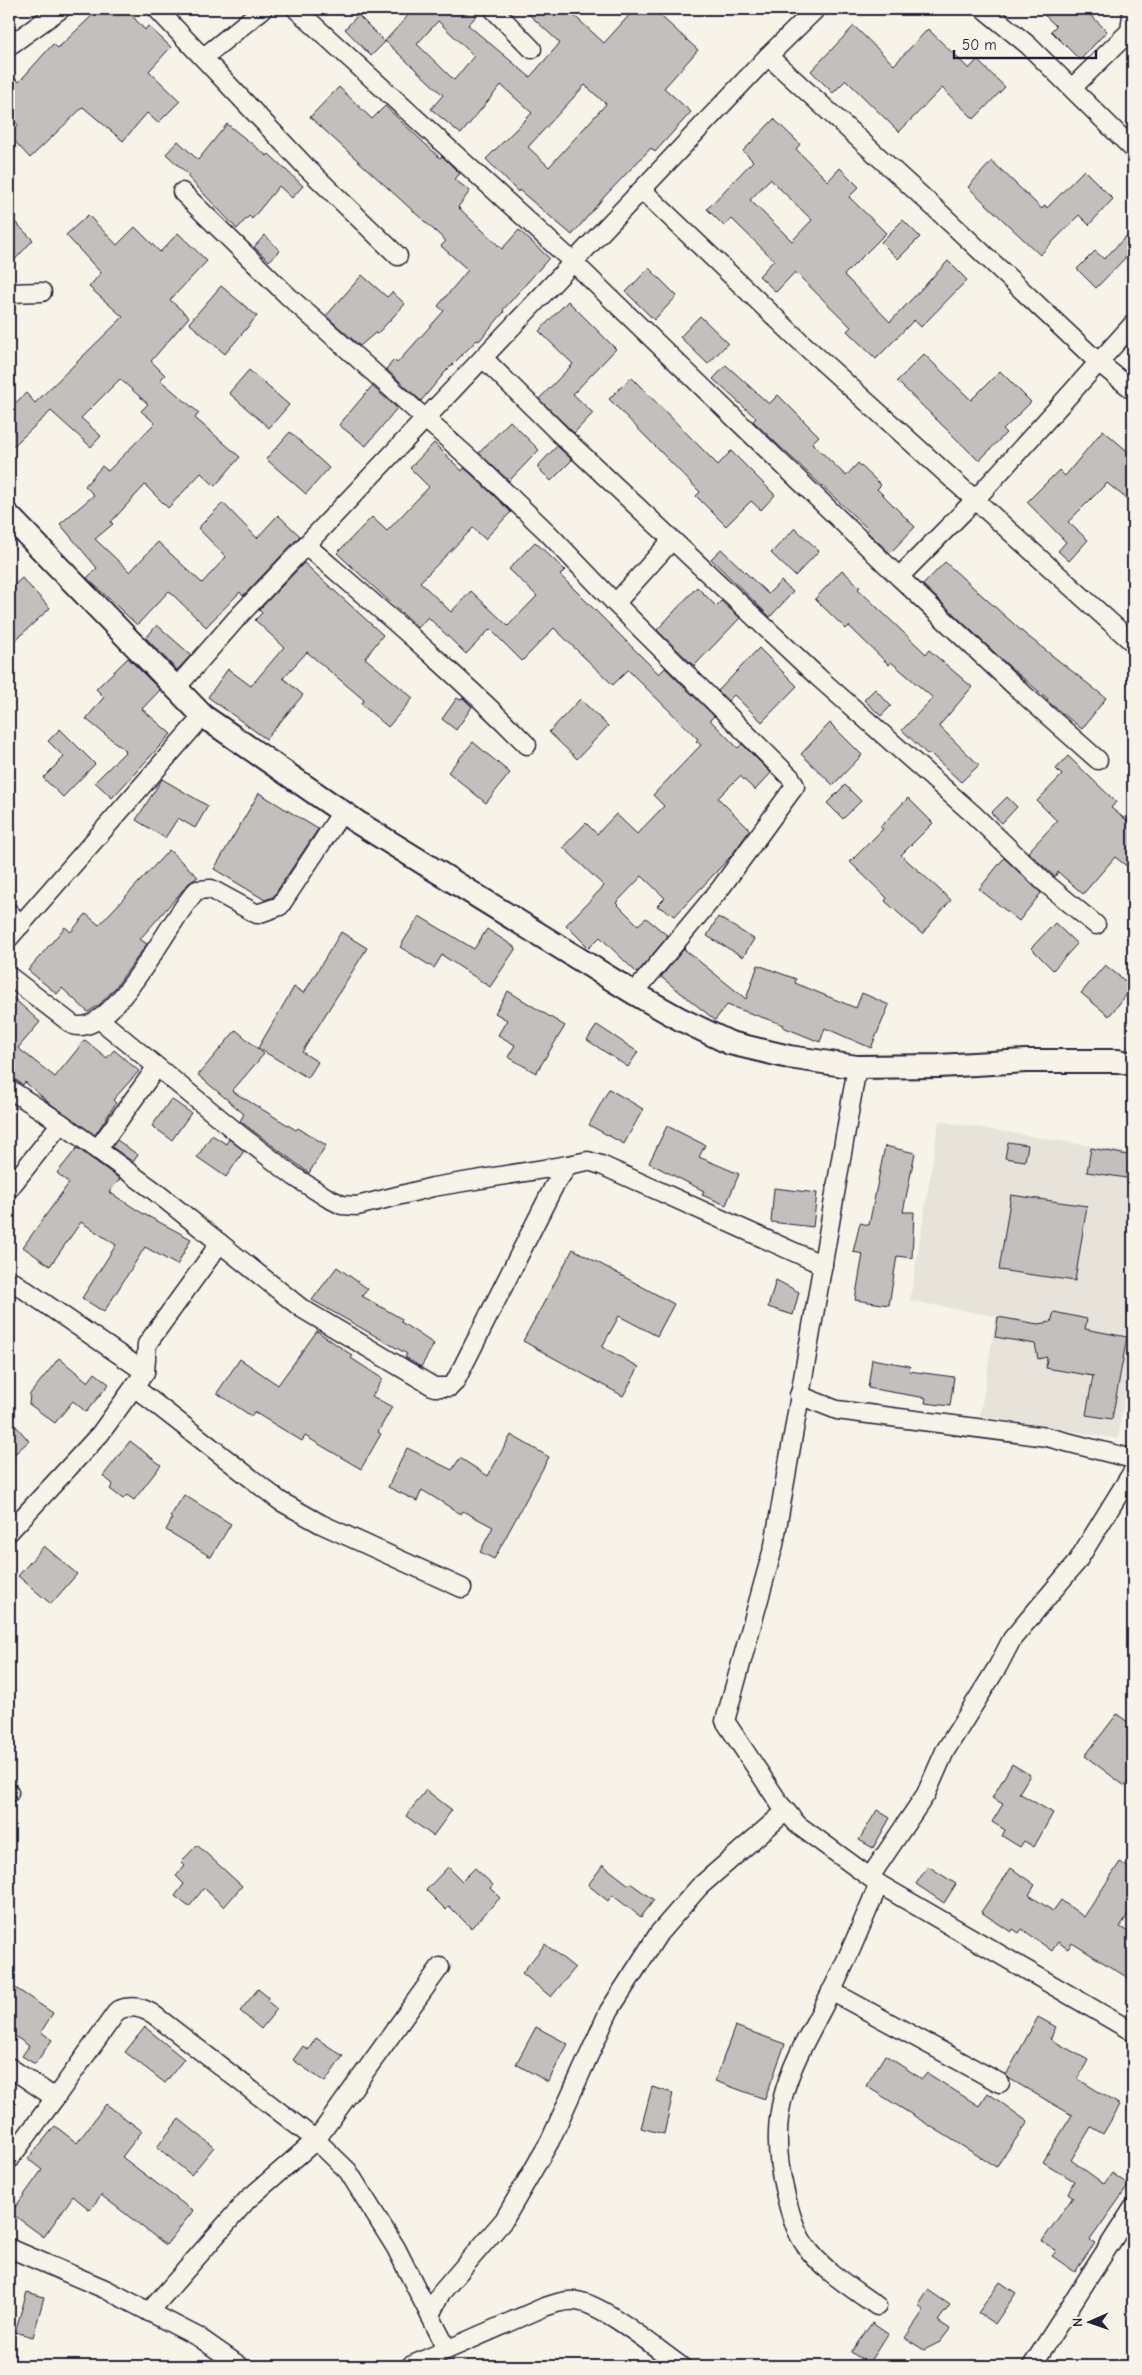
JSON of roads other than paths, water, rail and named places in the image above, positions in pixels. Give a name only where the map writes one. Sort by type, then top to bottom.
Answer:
[{"type":"street","points":[[10,42],[61,9]]},
{"type":"street","points":[[157,9],[306,167],[398,256]]},
{"type":"street","points":[[204,57],[263,9]]},
{"type":"street","points":[[296,9],[573,262],[899,577],[1020,691],[1098,760]]},
{"type":"street","points":[[492,9],[532,49]]},
{"type":"street","points":[[176,688],[306,545],[768,56],[816,9]]},
{"type":"street","points":[[984,9],[1028,45],[1133,149]]},
{"type":"street","points":[[1072,88],[1130,31],[1131,9]]},
{"type":"street","points":[[768,56],[938,211],[1098,362],[1133,390]]},
{"type":"street","points":[[642,190],[804,345],[1130,640]]},
{"type":"street","points":[[182,192],[288,296],[426,419],[547,532],[614,602],[791,778],[795,786],[720,889],[634,993]]},
{"type":"street","points":[[9,293],[42,292]]},
{"type":"street","points":[[899,577],[974,500],[1133,324]]},
{"type":"street","points":[[483,358],[818,677],[973,814],[1043,881],[1096,925]]},
{"type":"street","points":[[9,516],[202,716],[342,812],[634,993],[680,1019],[730,1043],[790,1057],[857,1066],[939,1066],[1026,1061],[1118,1062],[1133,1064]]},
{"type":"street","points":[[614,602],[621,597],[672,540]]},
{"type":"street","points":[[306,545],[423,647],[496,714],[526,745]]},
{"type":"street","points":[[9,938],[15,918],[202,716]]},
{"type":"street","points":[[9,976],[73,1025],[79,1027],[87,1026],[99,1020],[127,991],[153,956],[182,908],[197,890],[211,889],[257,914],[280,906],[342,812]]},
{"type":"street","points":[[99,1020],[156,1068],[295,1177],[342,1205],[356,1206],[433,1187],[588,1161],[601,1164],[823,1265]]},
{"type":"street","points":[[857,1066],[774,1545],[725,1721],[786,1811],[798,1825],[874,1881],[1133,2032]]},
{"type":"street","points":[[96,1150],[156,1068]]},
{"type":"street","points":[[9,1089],[61,1123],[152,1189],[301,1308],[434,1387],[450,1387],[455,1382],[553,1188],[568,1165]]},
{"type":"street","points":[[9,1189],[61,1123]]},
{"type":"street","points":[[9,1532],[100,1434],[145,1372],[146,1344],[220,1243]]},
{"type":"street","points":[[9,1278],[145,1372]]},
{"type":"street","points":[[134,1387],[280,1501],[321,1524],[462,1588]]},
{"type":"street","points":[[799,1395],[837,1410],[1047,1437],[1133,1459]]},
{"type":"street","points":[[877,2306],[824,2266],[804,2244],[787,2204],[782,2180],[778,2121],[783,2092],[793,2064],[831,1992],[874,1881],[926,1794],[946,1750],[998,1666],[1012,1638],[1077,1562],[1133,1471]]},
{"type":"street","points":[[430,2315],[442,2293],[504,2220],[550,2141],[609,2011],[658,1933],[699,1887],[786,1811]]},
{"type":"street","points":[[149,2312],[247,2200],[316,2140],[440,1967]]},
{"type":"street","points":[[831,1992],[1000,2083]]},
{"type":"street","points":[[9,2160],[118,2010],[127,2006],[142,2008],[316,2140],[348,2171],[360,2187],[396,2248],[447,2349]]},
{"type":"street","points":[[9,2066],[55,2098]]},
{"type":"street","points":[[1032,2366],[1133,2208]]},
{"type":"street","points":[[9,2248],[105,2289],[200,2338],[240,2366]]},
{"type":"street","points":[[410,2366],[542,2308],[559,2302],[577,2301],[595,2307],[681,2366]]}]
